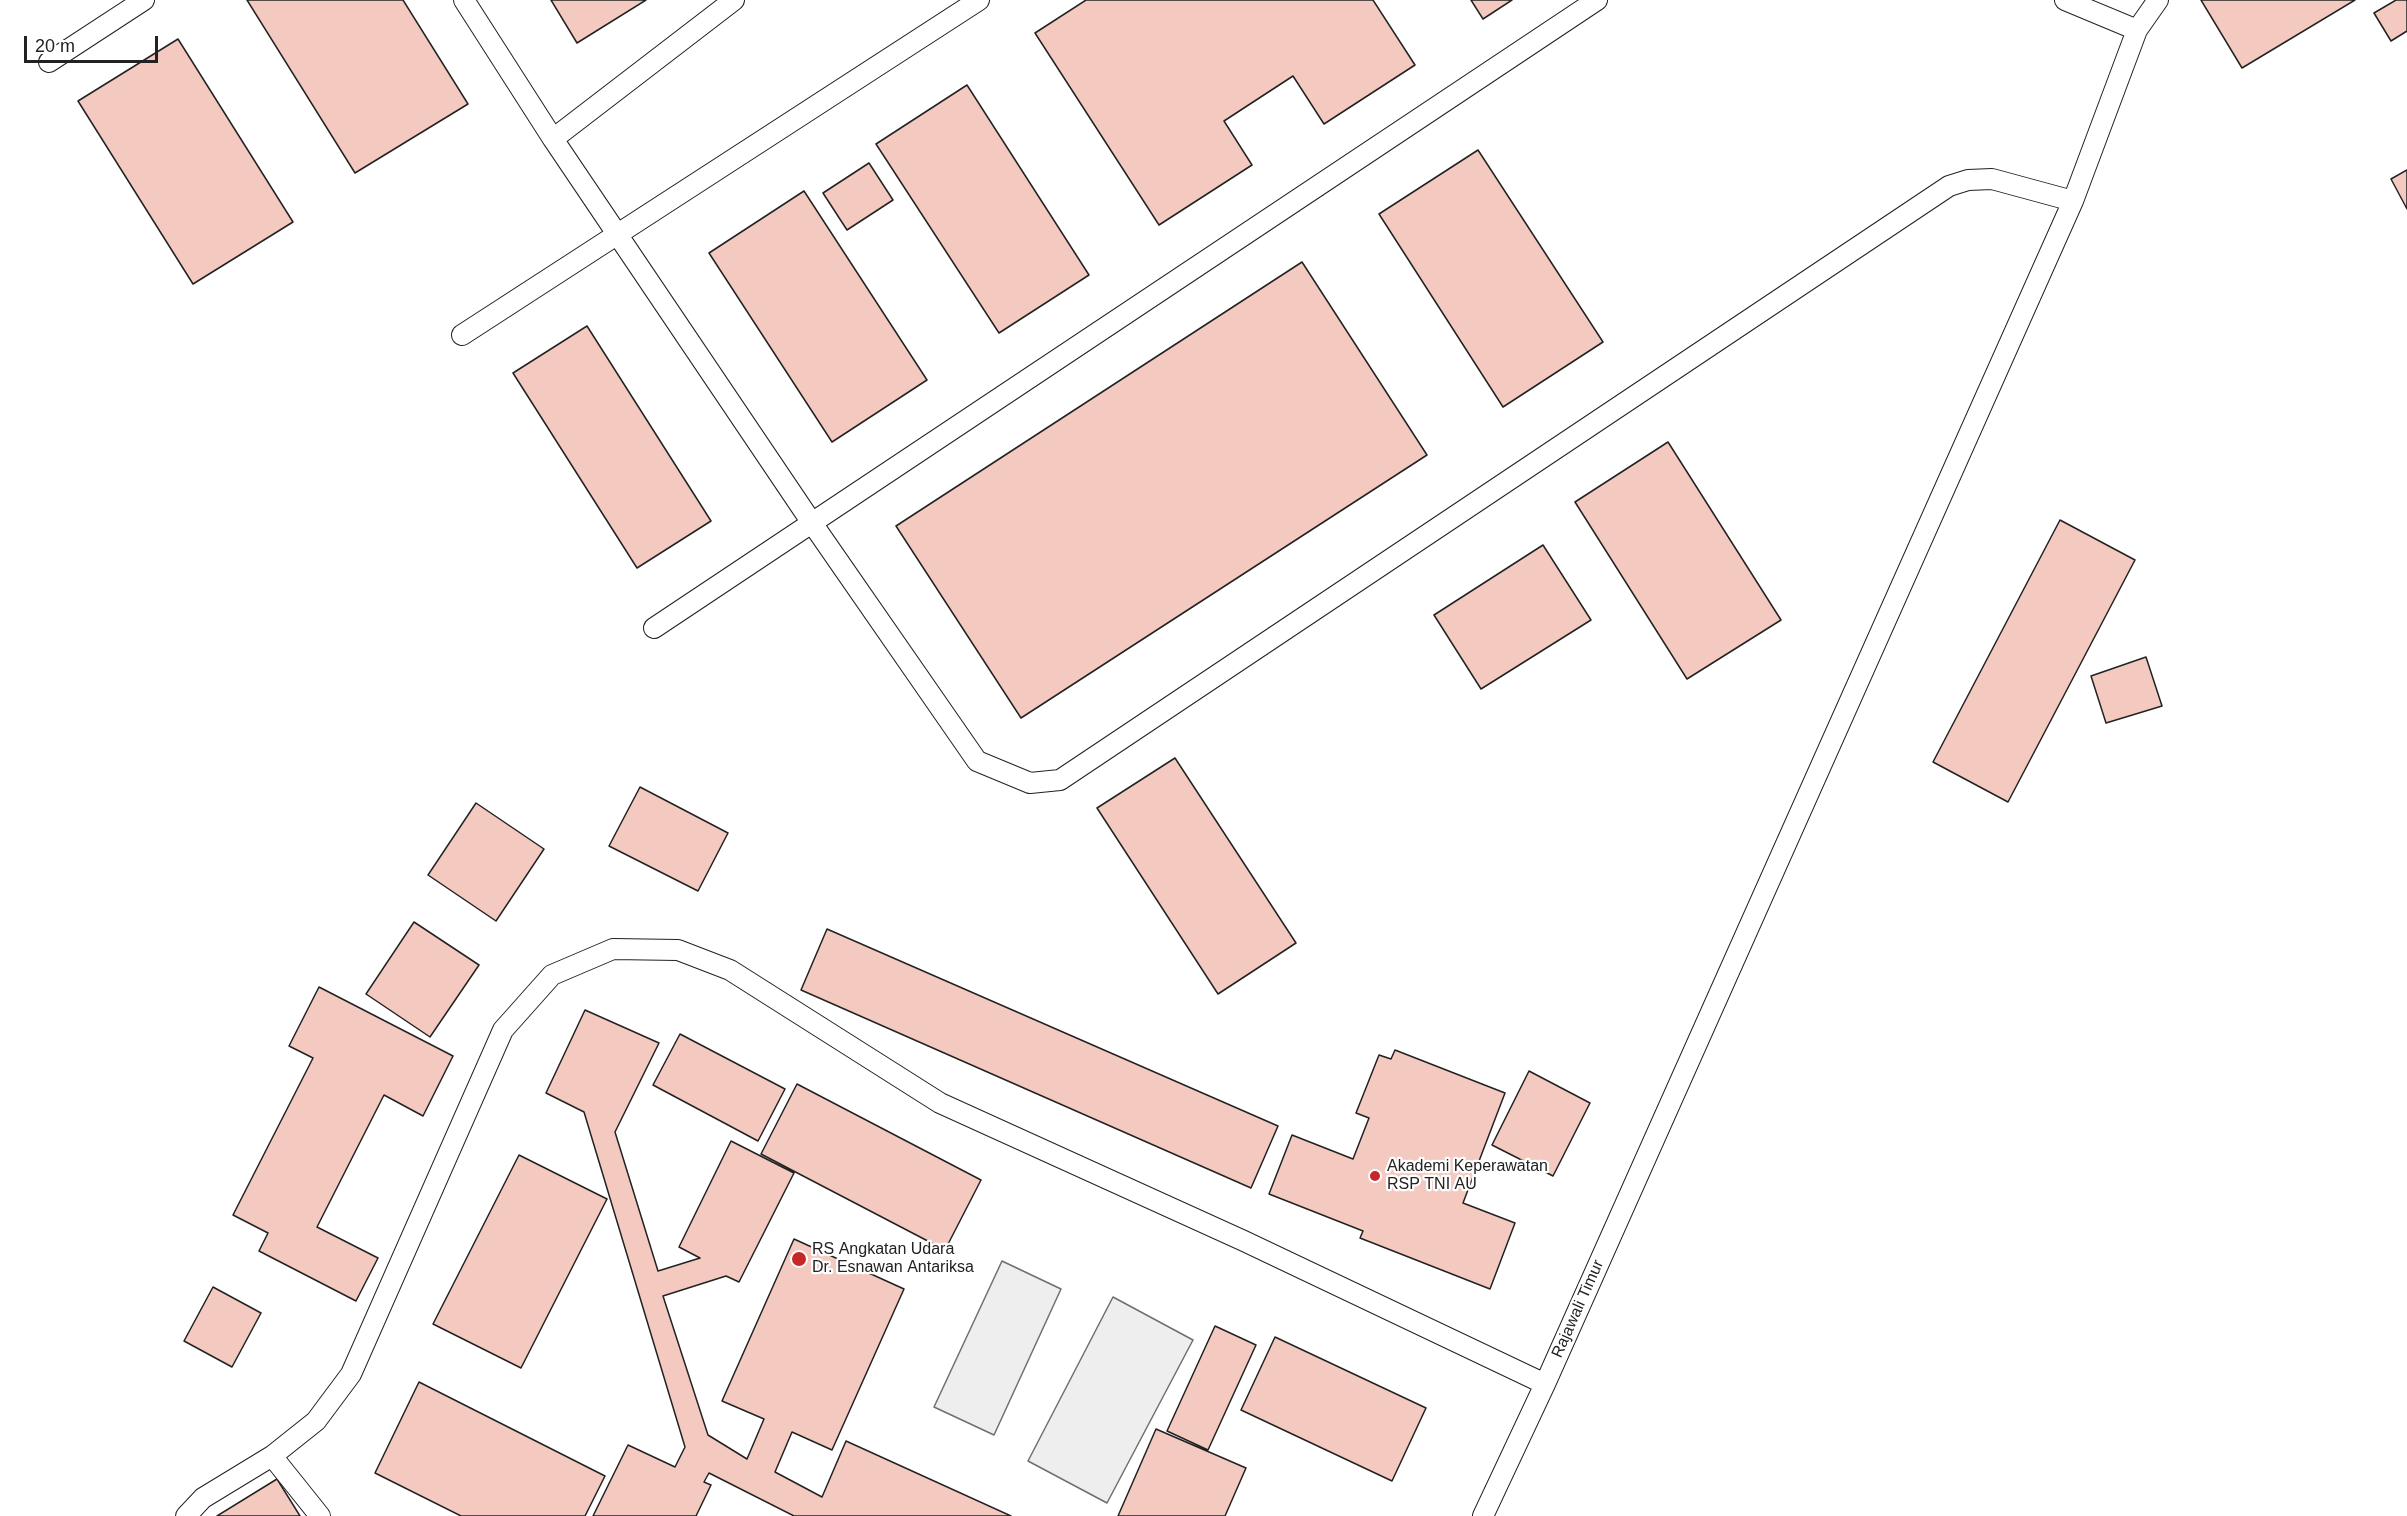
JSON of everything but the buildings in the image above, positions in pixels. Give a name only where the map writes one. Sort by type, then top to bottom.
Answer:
[{"type":"lane","points":[[49,62],[144,0]]},
{"type":"lane","points":[[464,0],[616,233],[812,523],[977,760],[1030,783],[1060,780],[1949,186],[1968,180],[1992,179],[2073,201]]},
{"type":"lane","points":[[553,139],[734,0]]},
{"type":"lane","points":[[462,335],[616,233],[979,0]]},
{"type":"lane","points":[[654,628],[1597,0]]},
{"type":"lane","points":[[2065,0],[2137,30]]},
{"type":"lane","name":"Rajawali Timur","points":[[1483,1516],[1545,1384],[2073,201],[2137,30],[2158,0]]},
{"type":"lane","points":[[186,1516],[203,1498],[272,1456],[316,1421],[351,1374],[503,1030],[552,975],[613,949],[678,950],[730,970],[939,1103],[1244,1241],[1545,1384]]},
{"type":"lane","points":[[272,1456],[320,1516]]},
{"type":"shaded area","points":[[1002,1261],[1061,1289],[994,1435],[934,1407]]},
{"type":"shaded area","points":[[1113,1297],[1193,1340],[1107,1503],[1028,1461]]},
{"type":"place","name":"Akademi Keperawatan RSP TNI AU","points":[[1375,1176]]},
{"type":"place","name":"RS Angkatan Udara Dr. Esnawan Antariksa","points":[[799,1259]]}]
